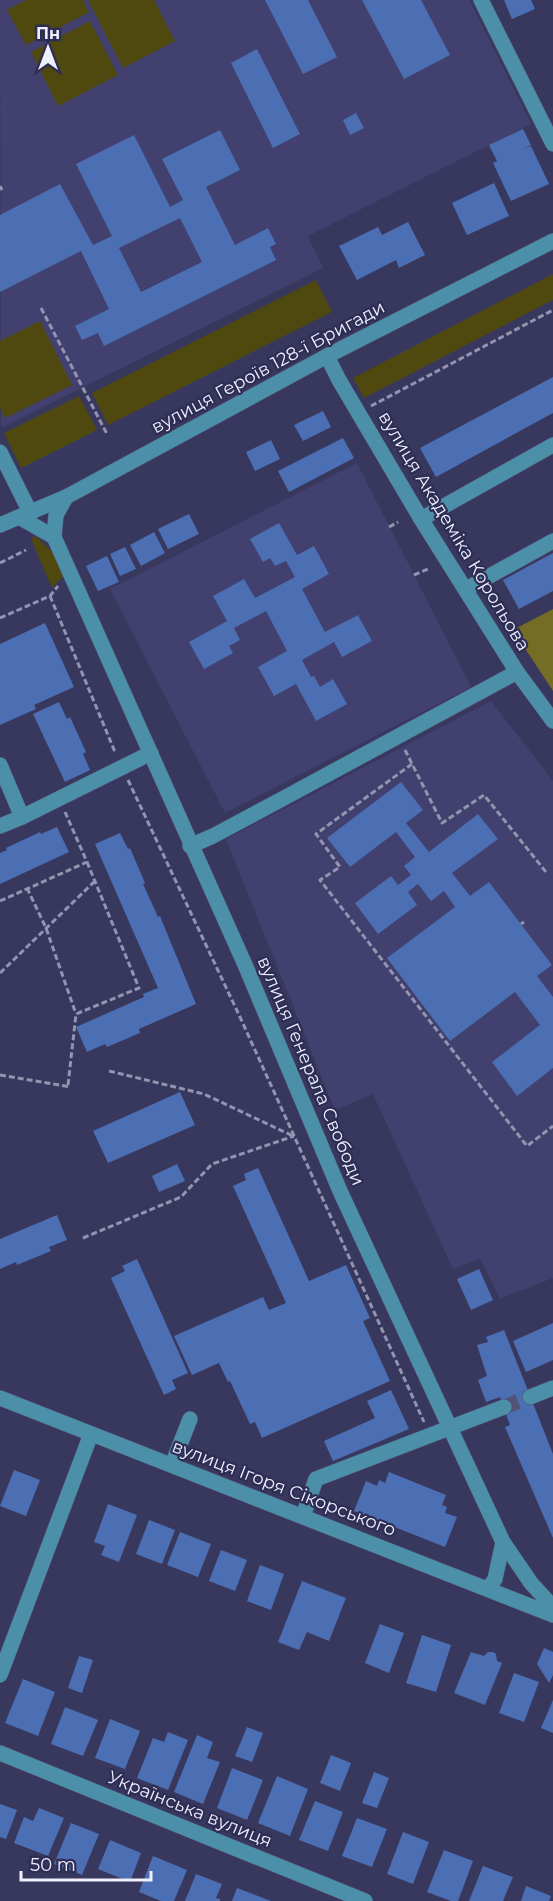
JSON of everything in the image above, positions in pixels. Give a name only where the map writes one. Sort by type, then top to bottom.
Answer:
[{"type":"street","points":[[481,0],[553,144]]},
{"type":"street","name":"вулиця Героїв 128-ї Бригади","points":[[0,525],[66,496],[327,356],[553,241]]},
{"type":"street","name":"вулиця Академіка Корольова","points":[[327,356],[421,519],[517,672],[553,722]]},
{"type":"street","points":[[421,519],[553,445]]},
{"type":"street","points":[[0,452],[25,515],[54,537]]},
{"type":"street","points":[[54,537],[56,514],[66,496]]},
{"type":"street","name":"вулиця Генерала Свободи","points":[[54,537],[246,968],[340,1191],[449,1429],[503,1542],[526,1577],[553,1607]]},
{"type":"street","points":[[466,589],[553,541]]},
{"type":"street","points":[[190,846],[398,738],[517,672]]},
{"type":"street","points":[[0,826],[151,753]]},
{"type":"street","points":[[0,765],[22,817]]},
{"type":"street","points":[[530,1397],[553,1389]]},
{"type":"street","name":"вулиця Ігоря Сікорського","points":[[0,1398],[553,1615]]},
{"type":"street","points":[[303,1516],[316,1479],[504,1407]]},
{"type":"street","points":[[172,1465],[190,1419]]},
{"type":"street","points":[[0,1676],[91,1434]]},
{"type":"street","points":[[488,1589],[495,1579],[503,1542]]},
{"type":"street","name":"Українська вулиця","points":[[0,1753],[365,1901]]},
{"type":"path","points":[[41,308],[107,434]]},
{"type":"path","points":[[359,412],[553,310]]},
{"type":"path","points":[[389,527],[398,522]]},
{"type":"path","points":[[0,563],[26,550]]},
{"type":"path","points":[[414,575],[428,569]]},
{"type":"path","points":[[0,618],[50,596],[65,579],[71,576]]},
{"type":"path","points":[[50,596],[122,767],[240,1017],[430,1436]]},
{"type":"path","points":[[398,738],[442,823],[484,795],[546,872]]},
{"type":"path","points":[[412,764],[316,834],[340,867],[320,880],[527,1146],[553,1126]]},
{"type":"path","points":[[59,798],[139,988],[76,1014]]},
{"type":"path","points":[[0,901],[87,862]]},
{"type":"path","points":[[0,973],[95,881]]},
{"type":"path","points":[[0,1075],[70,1086],[76,1014],[46,928],[27,888]]},
{"type":"path","points":[[109,1071],[204,1094],[294,1136]]},
{"type":"path","points":[[83,1238],[181,1197],[212,1164],[294,1136]]},
{"type":"shaded area","points":[[0,0],[469,0],[531,124],[308,236],[323,268],[1,428]]},
{"type":"shaded area","points":[[26,0],[83,0],[89,12],[26,45],[7,10]]},
{"type":"shaded area","points":[[88,0],[154,0],[175,41],[123,68]]},
{"type":"shaded area","points":[[90,21],[118,75],[58,106],[31,52]]},
{"type":"shaded area","points":[[553,274],[553,300],[364,398],[353,378]]},
{"type":"shaded area","points":[[316,280],[332,312],[108,425],[92,393]]},
{"type":"shaded area","points":[[40,321],[72,385],[5,418],[0,408],[0,341]]},
{"type":"shaded area","points":[[79,396],[97,430],[21,468],[4,433]]},
{"type":"shaded area","points":[[357,463],[471,687],[225,813],[110,589]]},
{"type":"shaded area","points":[[36,536],[55,555],[65,574],[52,588],[31,539]]},
{"type":"shaded area","points":[[553,609],[553,691],[513,630]]},
{"type":"shaded area","points":[[491,701],[553,781],[553,1278],[500,1299],[480,1258],[453,1269],[373,1094],[335,1110],[226,839]]},
{"type":"building","points":[[265,0],[308,0],[337,57],[303,74]]},
{"type":"building","points":[[362,0],[421,0],[450,55],[404,79]]},
{"type":"building","points":[[504,0],[531,0],[535,9],[512,19]]},
{"type":"building","points":[[257,49],[300,134],[273,148],[231,63]]},
{"type":"building","points":[[356,113],[364,128],[350,135],[343,120]]},
{"type":"building","points":[[523,129],[531,145],[523,149],[531,146],[549,184],[511,201],[493,163],[497,161],[489,145]]},
{"type":"building","points":[[220,130],[240,170],[206,187],[235,245],[268,228],[276,244],[270,247],[276,260],[104,346],[98,333],[82,340],[75,326],[109,309],[81,251],[0,292],[0,215],[60,184],[93,245],[112,236],[76,164],[134,135],[170,207],[183,200],[162,159]],"holes":[[[180,218],[202,262],[141,292],[119,248]]]},
{"type":"building","points":[[494,183],[509,216],[467,235],[452,203]]},
{"type":"building","points":[[408,222],[425,255],[399,268],[396,260],[357,280],[339,246],[378,227],[382,235]]},
{"type":"building","points":[[553,377],[553,413],[436,477],[420,448]]},
{"type":"building","points":[[323,411],[331,427],[303,441],[294,425]]},
{"type":"building","points":[[343,438],[354,458],[289,492],[278,471]]},
{"type":"building","points":[[271,440],[280,459],[255,471],[246,452]]},
{"type":"building","points":[[189,514],[199,534],[168,549],[158,529]]},
{"type":"building","points":[[279,523],[297,555],[314,546],[329,574],[302,589],[325,632],[358,615],[372,641],[342,657],[334,642],[302,660],[311,677],[314,676],[320,687],[333,679],[347,704],[316,721],[296,684],[274,696],[258,667],[287,651],[266,611],[234,628],[240,640],[229,646],[233,653],[204,669],[189,642],[227,621],[213,596],[244,579],[255,598],[295,577],[286,561],[275,566],[270,558],[263,562],[250,539]]},
{"type":"building","points":[[154,532],[165,553],[141,566],[130,545]]},
{"type":"building","points":[[125,547],[136,569],[120,576],[110,554]]},
{"type":"building","points":[[553,553],[553,591],[519,609],[503,580]]},
{"type":"building","points":[[107,556],[119,582],[98,591],[86,566]]},
{"type":"building","points":[[45,623],[74,687],[34,705],[36,709],[0,725],[0,644]]},
{"type":"building","points":[[59,702],[67,719],[70,717],[86,752],[83,754],[90,770],[65,782],[33,714]]},
{"type":"building","points":[[401,782],[423,810],[406,823],[429,852],[478,814],[498,839],[452,873],[470,896],[489,882],[552,965],[537,976],[553,997],[553,1068],[517,1096],[492,1062],[540,1025],[515,992],[450,1041],[387,958],[455,907],[444,891],[431,901],[418,884],[408,892],[417,905],[378,934],[355,903],[391,876],[398,885],[411,875],[404,866],[415,857],[396,832],[350,867],[327,838]]},
{"type":"building","points":[[57,827],[69,852],[0,884],[0,853],[40,832],[41,834]]},
{"type":"building","points":[[120,833],[128,849],[130,848],[145,883],[143,884],[158,917],[160,916],[196,1004],[139,1029],[140,1033],[107,1047],[105,1044],[87,1052],[76,1027],[144,997],[143,994],[158,988],[95,844]]},
{"type":"building","points":[[180,1092],[195,1125],[108,1163],[93,1131]]},
{"type":"building","points":[[177,1164],[185,1181],[159,1192],[152,1176]]},
{"type":"building","points":[[258,1168],[309,1281],[346,1265],[370,1318],[363,1321],[390,1381],[262,1438],[255,1422],[250,1424],[219,1363],[192,1375],[174,1336],[263,1297],[269,1310],[286,1303],[233,1186],[246,1180],[244,1174]]},
{"type":"building","points":[[57,1215],[67,1240],[49,1247],[51,1251],[17,1265],[16,1262],[0,1269],[0,1239]]},
{"type":"building","points":[[137,1259],[188,1373],[172,1380],[176,1389],[164,1395],[111,1278],[125,1271],[122,1266]]},
{"type":"building","points":[[479,1269],[493,1300],[471,1310],[457,1279]]},
{"type":"building","points":[[553,1323],[553,1360],[526,1372],[513,1341]]},
{"type":"building","points":[[504,1330],[553,1454],[553,1538],[505,1427],[510,1425],[500,1397],[486,1402],[478,1380],[487,1376],[477,1345],[488,1342],[486,1337]]},
{"type":"building","points":[[391,1390],[409,1429],[333,1461],[324,1441],[375,1418],[367,1401]]},
{"type":"building","points":[[14,1470],[40,1480],[26,1516],[0,1506]]},
{"type":"building","points":[[389,1472],[446,1495],[442,1505],[447,1507],[445,1513],[457,1517],[445,1547],[354,1511],[366,1481],[377,1486],[379,1480],[385,1483]]},
{"type":"building","points":[[108,1504],[137,1515],[119,1562],[101,1555],[105,1546],[94,1542]]},
{"type":"building","points":[[149,1520],[175,1530],[162,1564],[136,1554]]},
{"type":"building","points":[[180,1532],[211,1544],[198,1577],[167,1565]]},
{"type":"building","points":[[221,1550],[247,1560],[235,1591],[209,1581]]},
{"type":"building","points":[[260,1565],[284,1574],[271,1610],[247,1601]]},
{"type":"building","points":[[302,1581],[346,1598],[329,1641],[307,1632],[299,1650],[278,1642]]},
{"type":"building","points":[[380,1624],[404,1633],[389,1673],[365,1663]]},
{"type":"building","points":[[422,1635],[451,1645],[436,1692],[406,1683]]},
{"type":"building","points":[[544,1648],[553,1652],[553,1675],[549,1683],[537,1664]]},
{"type":"building","points":[[471,1652],[484,1656],[488,1652],[493,1652],[496,1654],[497,1661],[502,1663],[485,1705],[454,1693]]},
{"type":"building","points":[[79,1656],[93,1660],[82,1693],[68,1688]]},
{"type":"building","points":[[514,1673],[539,1682],[524,1722],[499,1713]]},
{"type":"building","points":[[23,1679],[55,1692],[38,1736],[5,1723]]},
{"type":"building","points":[[553,1700],[553,1733],[541,1728]]},
{"type":"building","points":[[65,1707],[98,1720],[83,1756],[51,1744]]},
{"type":"building","points":[[110,1719],[140,1731],[125,1769],[95,1758]]},
{"type":"building","points":[[247,1727],[263,1733],[252,1762],[235,1756]]},
{"type":"building","points":[[168,1732],[188,1740],[168,1790],[137,1778],[153,1738],[164,1742]]},
{"type":"building","points":[[197,1735],[213,1742],[207,1758],[220,1762],[203,1804],[174,1792]]},
{"type":"building","points":[[331,1755],[351,1763],[340,1791],[320,1783]]},
{"type":"building","points":[[232,1768],[263,1780],[247,1820],[217,1808]]},
{"type":"building","points":[[374,1772],[389,1778],[377,1808],[362,1803]]},
{"type":"building","points":[[277,1776],[308,1789],[290,1836],[258,1823]]},
{"type":"building","points":[[315,1801],[343,1812],[328,1851],[299,1840]]},
{"type":"building","points":[[0,1804],[17,1810],[6,1839],[0,1837]]},
{"type":"building","points":[[39,1808],[64,1818],[48,1856],[14,1843],[24,1817],[33,1821]]},
{"type":"building","points":[[357,1818],[387,1829],[372,1867],[342,1856]]},
{"type":"building","points":[[71,1823],[99,1834],[82,1875],[54,1864]]},
{"type":"building","points":[[403,1832],[429,1842],[413,1884],[387,1874]]},
{"type":"building","points":[[110,1840],[141,1853],[130,1882],[98,1869]]},
{"type":"building","points":[[444,1850],[473,1861],[458,1901],[451,1901],[427,1892]]},
{"type":"building","points":[[153,1856],[187,1870],[174,1901],[161,1901],[139,1892]]},
{"type":"building","points":[[483,1866],[513,1877],[503,1901],[469,1901]]},
{"type":"building","points":[[196,1874],[222,1884],[216,1898],[220,1901],[185,1901]]},
{"type":"building","points":[[526,1886],[551,1896],[549,1901],[521,1901]]},
{"type":"building","points":[[237,1888],[271,1901],[232,1901]]},
{"type":"tunnel","points":[[504,1407],[530,1397]]}]
